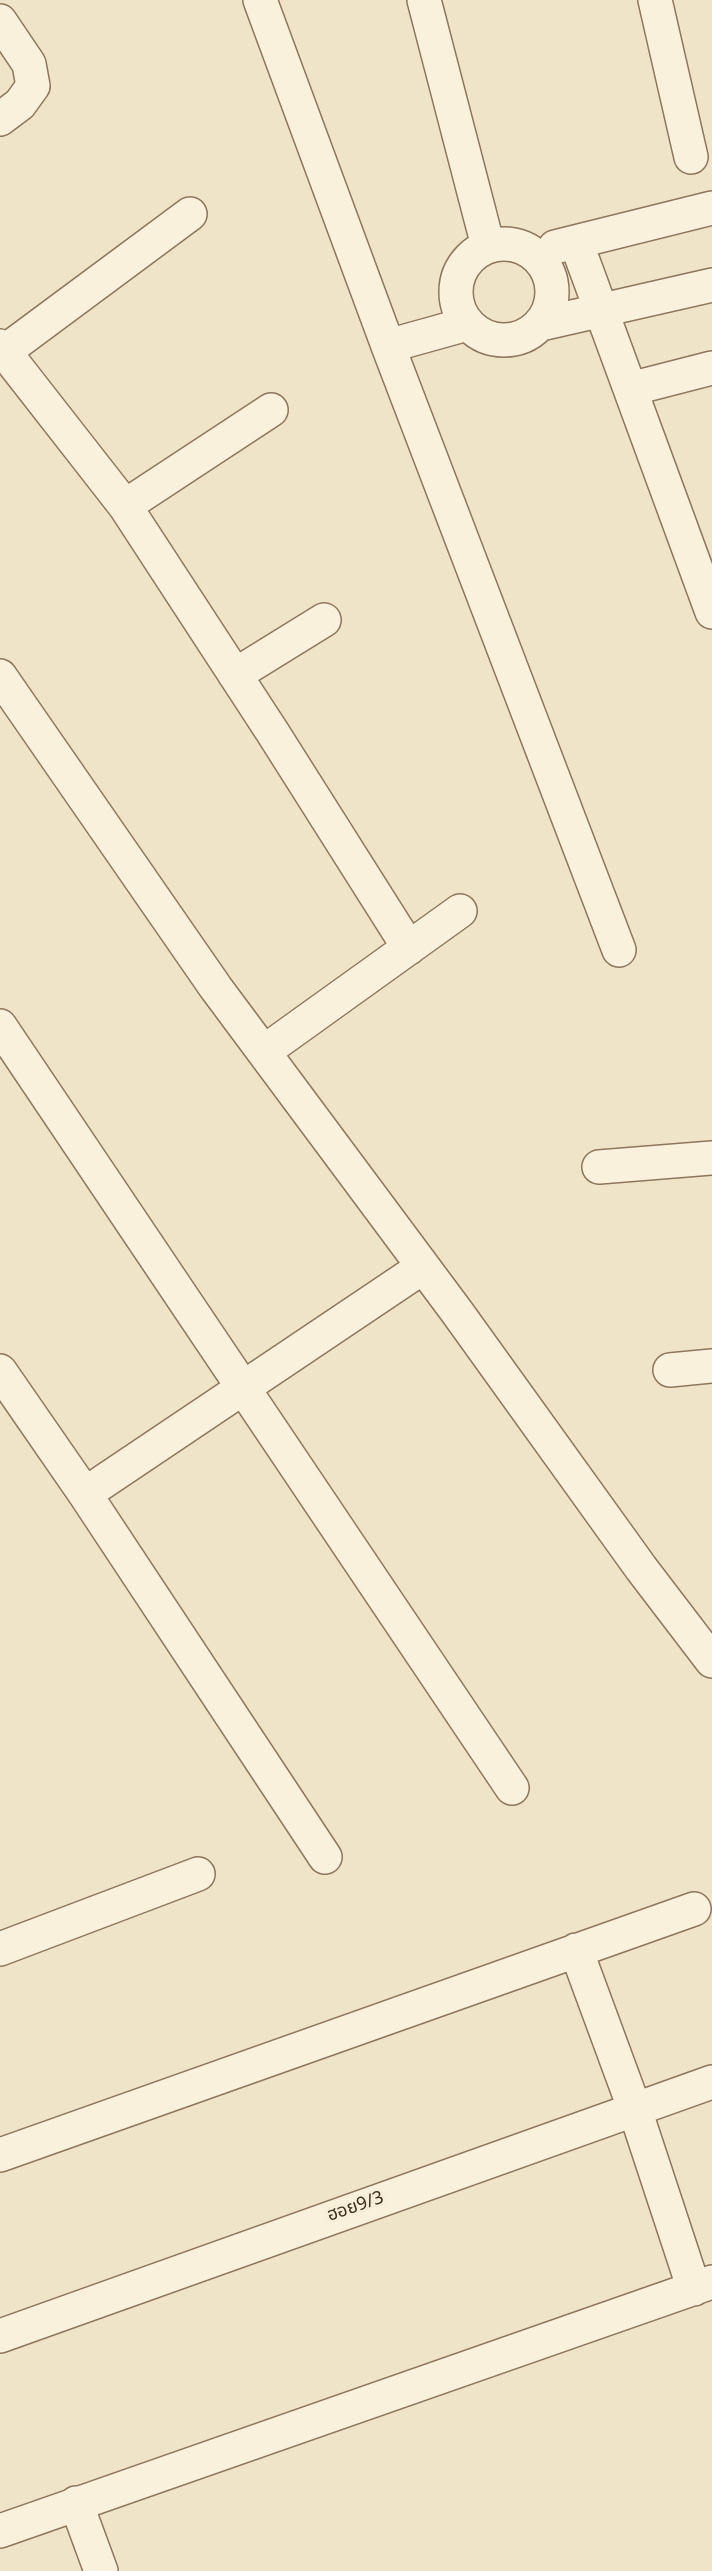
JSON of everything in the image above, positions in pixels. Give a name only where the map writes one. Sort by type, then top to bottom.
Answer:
[{"type":"street","points":[[260,0],[388,346],[619,950]]},
{"type":"street","points":[[424,0],[488,246]]},
{"type":"street","points":[[656,0],[691,157]]},
{"type":"street","points":[[0,21],[29,64],[33,86],[20,104],[0,118]]},
{"type":"street","points":[[533,253],[712,208]]},
{"type":"street","points":[[190,214],[2,349],[125,506],[409,948]]},
{"type":"street","points":[[576,242],[630,389],[703,561],[712,612]]},
{"type":"street","points":[[504,243],[519,245],[533,253],[544,264],[551,278],[553,294],[550,310],[541,324],[528,334],[513,340],[495,340],[480,334],[467,324],[459,309],[456,294],[457,278],[469,258],[488,246],[504,243]]},
{"type":"street","points":[[541,324],[712,285]]},
{"type":"street","points":[[388,346],[467,324]]},
{"type":"street","points":[[630,389],[712,368]]},
{"type":"street","points":[[125,506],[271,410]]},
{"type":"street","points":[[235,675],[324,620]]},
{"type":"street","points":[[0,676],[216,988],[458,1312],[641,1568],[712,1661]]},
{"type":"street","points":[[265,1052],[460,911]]},
{"type":"street","points":[[0,1026],[512,1788]]},
{"type":"street","points":[[600,1167],[712,1158]]},
{"type":"street","points":[[85,1494],[423,1267]]},
{"type":"street","points":[[670,1370],[712,1366]]},
{"type":"street","points":[[0,1371],[85,1494],[325,1857]]},
{"type":"street","points":[[0,1949],[198,1874]]},
{"type":"street","points":[[0,2155],[694,1909]]},
{"type":"street","points":[[0,2531],[76,2502],[703,2286],[634,2110],[576,1950]]},
{"type":"street","name":"ฮอย9/3","points":[[0,2336],[712,2082]]},
{"type":"street","points":[[76,2502],[100,2571]]}]
